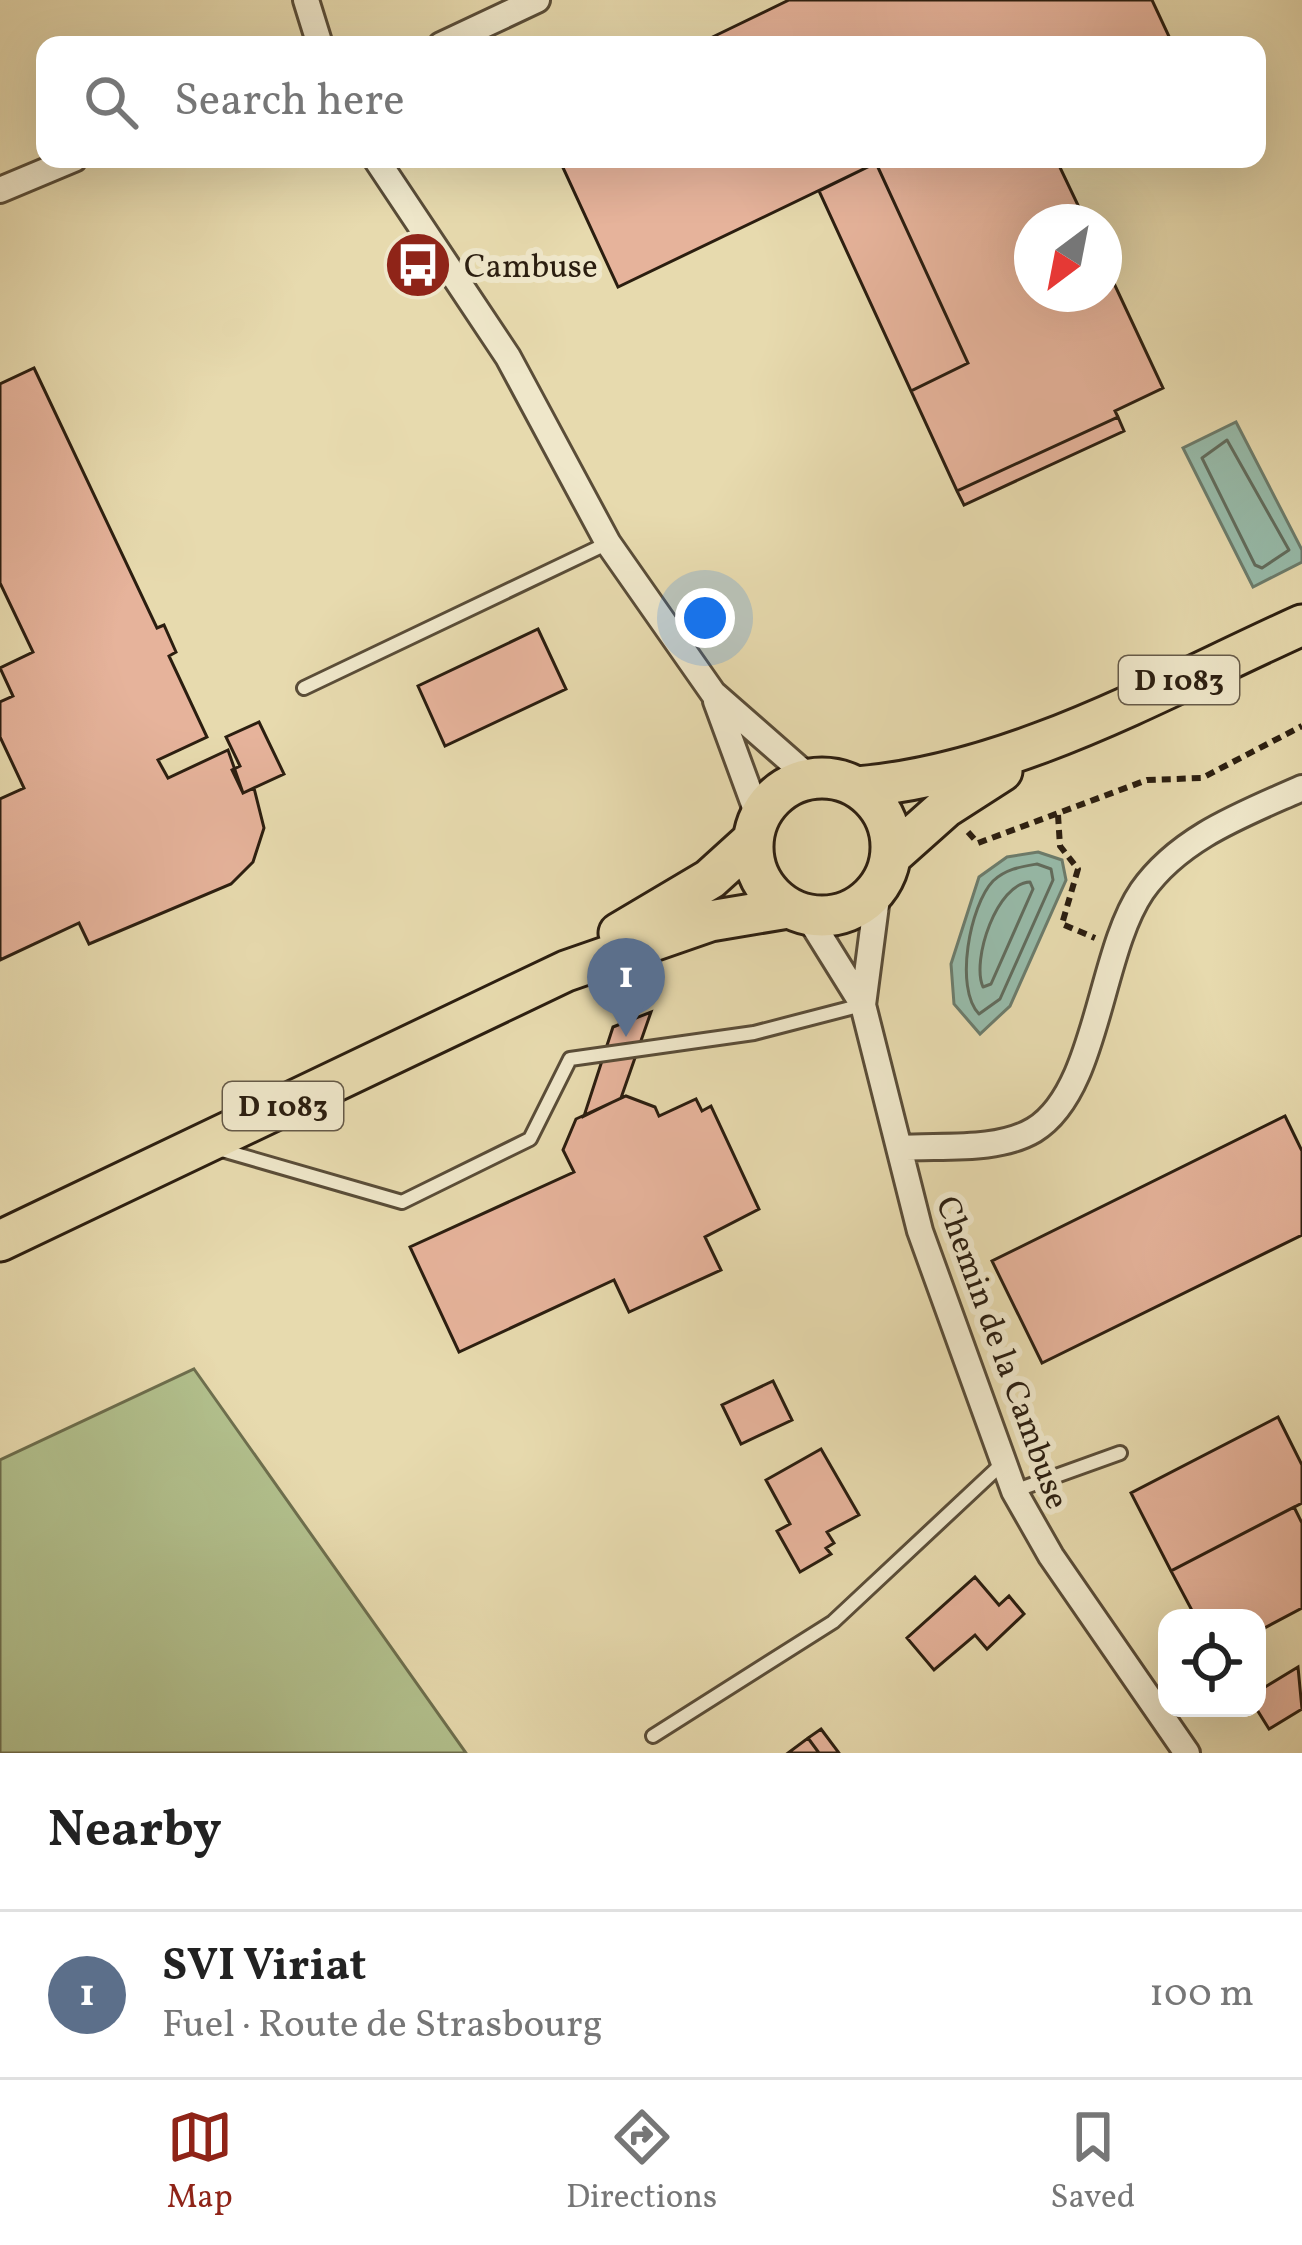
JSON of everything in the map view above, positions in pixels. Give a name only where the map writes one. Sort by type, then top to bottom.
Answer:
[{"type":"main road","name":"D 1083","points":[[857,787],[934,778],[1057,736],[1302,625]]},
{"type":"main road","name":"D 1083","points":[[884,873],[946,807],[1057,736]]},
{"type":"main road","points":[[812,779],[857,787],[885,816],[884,873],[848,912],[798,912],[760,879],[756,829],[789,786],[812,779]]},
{"type":"main road","name":"D 1083","points":[[566,971],[710,879],[756,829]]},
{"type":"main road","name":"D 1083","points":[[0,1241],[566,971],[710,921],[798,912]]},
{"type":"street","points":[[306,0],[317,36]]},
{"type":"street","points":[[460,36],[537,0]]},
{"type":"street","points":[[0,190],[53,168]]},
{"type":"street","points":[[382,168],[508,357],[608,543],[713,693],[812,779]]},
{"type":"street","points":[[713,693],[756,829]]},
{"type":"street","points":[[899,1148],[1013,1139],[1051,1117],[1076,1073],[1115,946],[1141,893],[1180,852],[1225,824],[1302,788]]},
{"type":"street","name":"Chemin de la Cambuse","points":[[863,1005],[884,873]]},
{"type":"street","name":"Chemin de la Cambuse","points":[[798,912],[863,1005],[935,1278],[1014,1491],[1051,1556],[1186,1753]]},
{"type":"lane","points":[[304,688],[608,543]]},
{"type":"lane","points":[[203,1144],[402,1202],[530,1139],[570,1059],[754,1033],[863,1005]]},
{"type":"lane","points":[[1014,1491],[1120,1453]]},
{"type":"lane","points":[[653,1736],[833,1622],[1004,1462]]},
{"type":"path","points":[[946,807],[978,843],[1147,780],[1202,778],[1302,726]]},
{"type":"path","points":[[1058,815],[1060,846],[1078,869],[1062,924],[1115,946]]},
{"type":"green space","points":[[194,1369],[466,1753],[0,1753],[0,1460]]},
{"type":"water","points":[[1236,422],[1302,550],[1302,562],[1253,587],[1183,448]]},
{"type":"water","points":[[1038,852],[1062,860],[1066,880],[1010,1006],[980,1034],[954,1004],[951,964],[979,877],[1007,857]]},
{"type":"building","points":[[789,0],[1152,0],[1169,36],[715,36]]},
{"type":"building","points":[[563,168],[866,168],[618,287]]},
{"type":"building","points":[[866,168],[878,168],[968,363],[911,391],[819,191]]},
{"type":"building","points":[[878,168],[1060,168],[1077,204],[1014,204],[1014,312],[1122,312],[1122,300],[1163,388],[1115,411],[1118,417],[957,491],[911,391],[968,363]]},
{"type":"building","points":[[34,368],[157,628],[164,625],[176,652],[169,656],[207,737],[158,760],[168,778],[228,750],[243,793],[254,788],[264,828],[253,862],[231,884],[89,944],[79,923],[0,960],[0,799],[24,788],[0,737],[0,702],[13,696],[0,668],[33,652],[0,583],[0,384]]},
{"type":"building","points":[[1118,417],[1124,431],[964,505],[957,491]]},
{"type":"building","points":[[538,629],[566,689],[445,746],[418,686]]},
{"type":"building","points":[[259,722],[284,774],[243,793],[232,770],[240,766],[226,737]]},
{"type":"building","points":[[651,1012],[621,1098],[584,1116],[613,1027]]},
{"type":"building","points":[[626,1096],[655,1107],[659,1116],[696,1099],[702,1111],[711,1106],[759,1209],[705,1237],[721,1270],[629,1312],[614,1280],[459,1352],[410,1247],[574,1172],[563,1150],[576,1119]]},
{"type":"building","points":[[1285,1116],[1302,1151],[1302,1235],[1042,1363],[992,1261]]},
{"type":"building","points":[[773,1381],[792,1420],[741,1444],[722,1405]]},
{"type":"building","points":[[1278,1417],[1302,1465],[1302,1503],[1171,1571],[1131,1493]]},
{"type":"building","points":[[821,1449],[859,1515],[827,1532],[834,1543],[826,1548],[831,1554],[800,1572],[777,1531],[790,1524],[766,1480]]},
{"type":"building","points":[[1294,1507],[1302,1523],[1302,1608],[1266,1627],[1266,1609],[1191,1609],[1171,1571]]},
{"type":"building","points":[[975,1577],[999,1605],[1009,1596],[1024,1614],[987,1649],[975,1635],[934,1670],[907,1638]]},
{"type":"building","points":[[1298,1667],[1302,1709],[1269,1729],[1262,1717],[1266,1717],[1266,1687]]},
{"type":"building","points":[[821,1729],[839,1753],[819,1753],[808,1738]]},
{"type":"building","points":[[808,1738],[819,1753],[788,1753]]},
{"type":"place","name":"Cambuse","points":[[418,265]]},
{"type":"place","name":"SVI Viriat","points":[[626,1037]]}]
